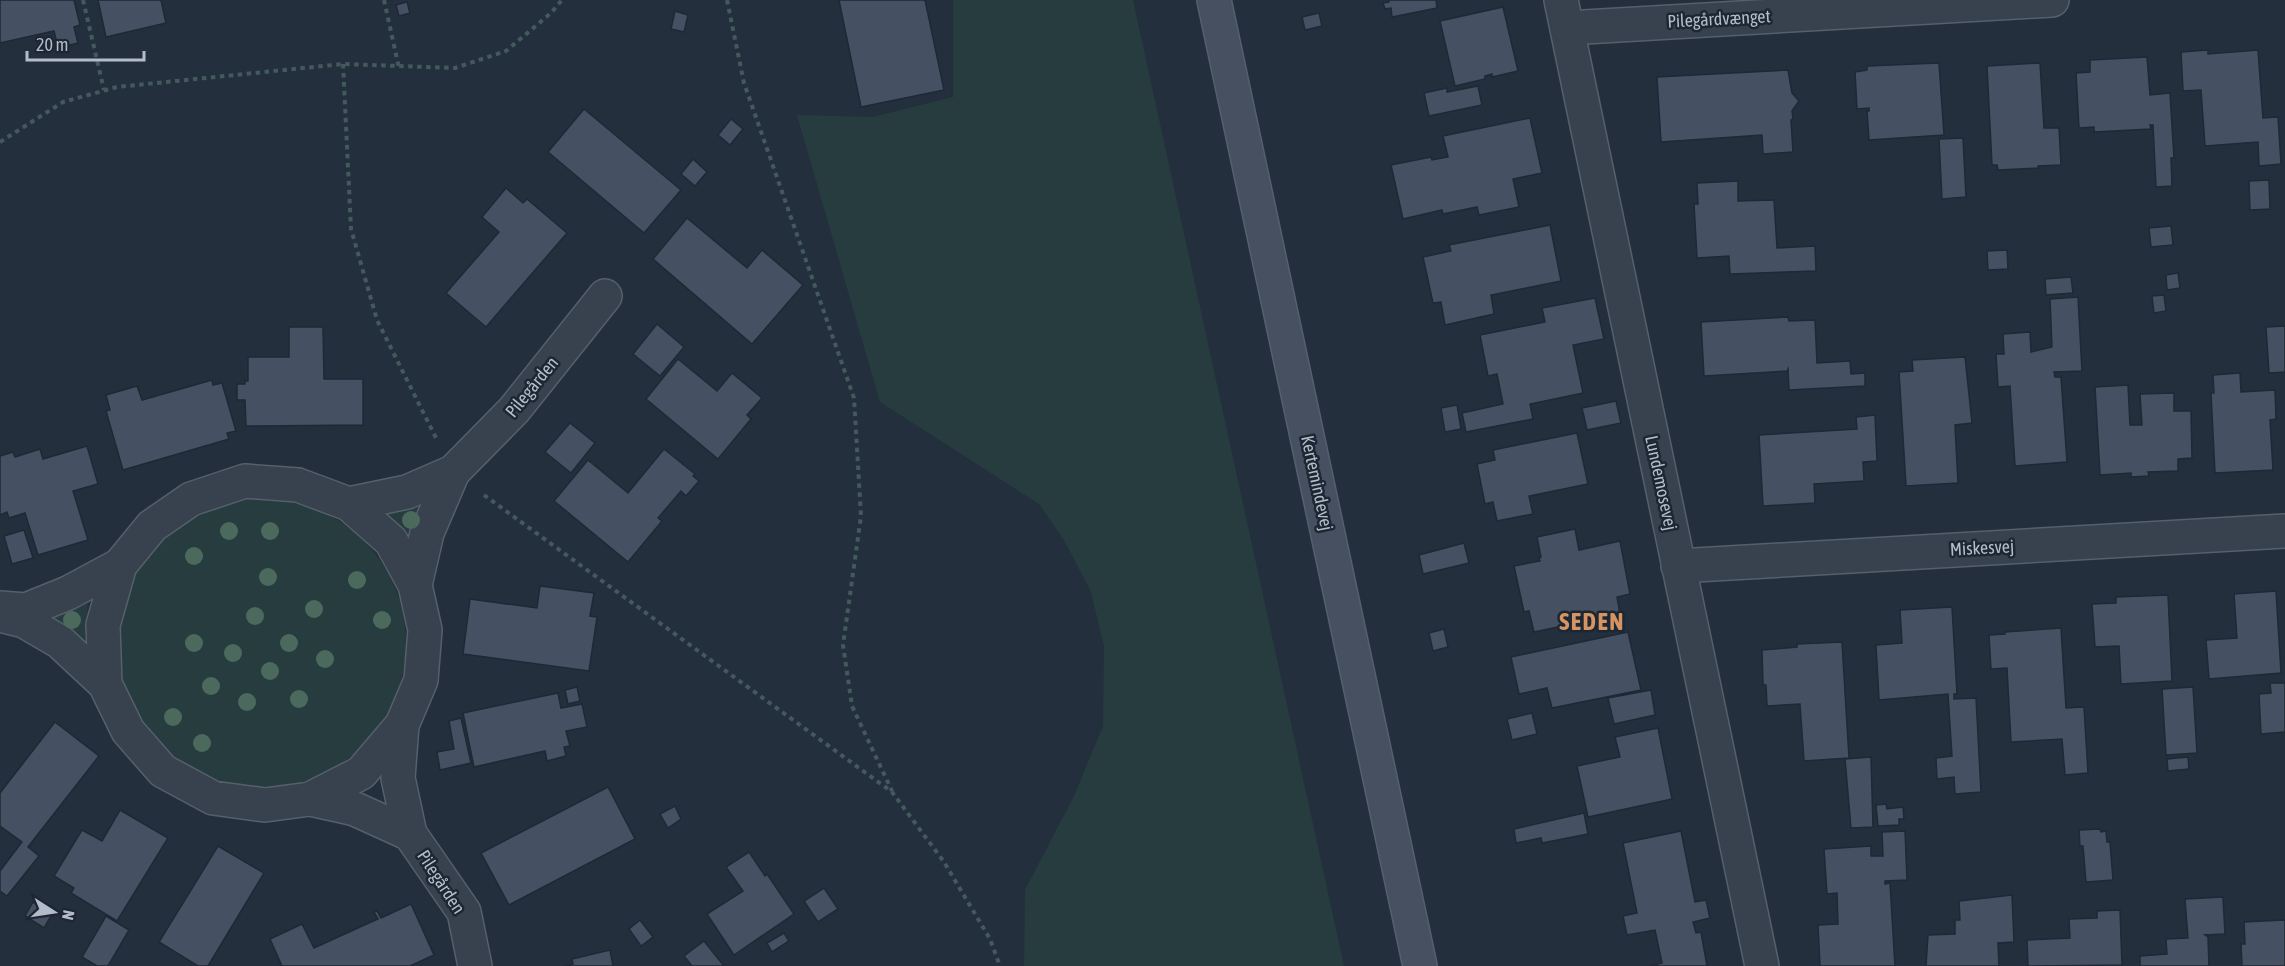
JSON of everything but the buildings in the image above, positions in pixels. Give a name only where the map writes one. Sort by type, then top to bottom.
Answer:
[{"type":"main road","name":"Kertemindevej","points":[[1214,0],[1420,966]]},
{"type":"street","name":"Pilegårdvænget","points":[[1564,14],[2052,0]]},
{"type":"street","name":"Lundemosevej","points":[[1564,14],[1762,966]]},
{"type":"street","name":"Pilegården","points":[[415,585],[427,533],[453,472],[514,410],[604,296]]},
{"type":"street","name":"Pilegården","points":[[349,504],[407,492],[453,472]]},
{"type":"street","name":"Pilegården","points":[[0,608],[26,610],[68,593],[120,565],[152,526],[191,499],[245,481],[298,485],[349,504],[391,541],[415,585],[424,630],[421,680],[402,725],[362,773],[310,799],[265,805],[213,798],[163,771],[128,731],[105,684],[60,642],[24,621],[0,615]]},
{"type":"street","name":"Miskesvej","points":[[1678,566],[2285,531]]},
{"type":"street","name":"Pilegården","points":[[105,684],[103,624],[120,565]]},
{"type":"street","name":"Pilegården","points":[[402,725],[398,778],[410,834],[464,912],[475,966]]},
{"type":"street","name":"Pilegården","points":[[310,799],[355,809],[410,834]]},
{"type":"path","points":[[83,0],[104,90]]},
{"type":"path","points":[[384,0],[399,68]]},
{"type":"path","points":[[0,142],[63,102],[117,87],[343,64],[399,68],[455,68],[506,51],[551,13],[562,0]]},
{"type":"path","points":[[727,0],[744,83],[854,398],[861,516],[843,645],[852,705],[892,792],[944,862],[990,939],[1000,966]]},
{"type":"path","points":[[343,64],[351,229],[377,320],[453,472],[892,792]]},
{"type":"green space","points":[[953,0],[1133,0],[1344,966],[1024,966],[1025,890],[1074,796],[1103,726],[1104,646],[1091,592],[1064,540],[1039,504],[880,402],[797,115],[873,117],[953,97]]},
{"type":"green space","points":[[435,491],[411,543],[385,514]]},
{"type":"green space","points":[[275,498],[303,504],[330,515],[364,540],[382,562],[395,587],[404,615],[406,643],[404,671],[395,699],[382,724],[364,746],[342,764],[317,777],[289,786],[247,788],[219,782],[192,771],[158,746],[140,724],[127,699],[118,671],[116,629],[122,601],[133,574],[158,540],[180,522],[205,509],[233,500]]},
{"type":"green space","points":[[88,601],[84,648],[43,618]]},
{"type":"district","name":"SEDEN","points":[[1592,622]]}]
